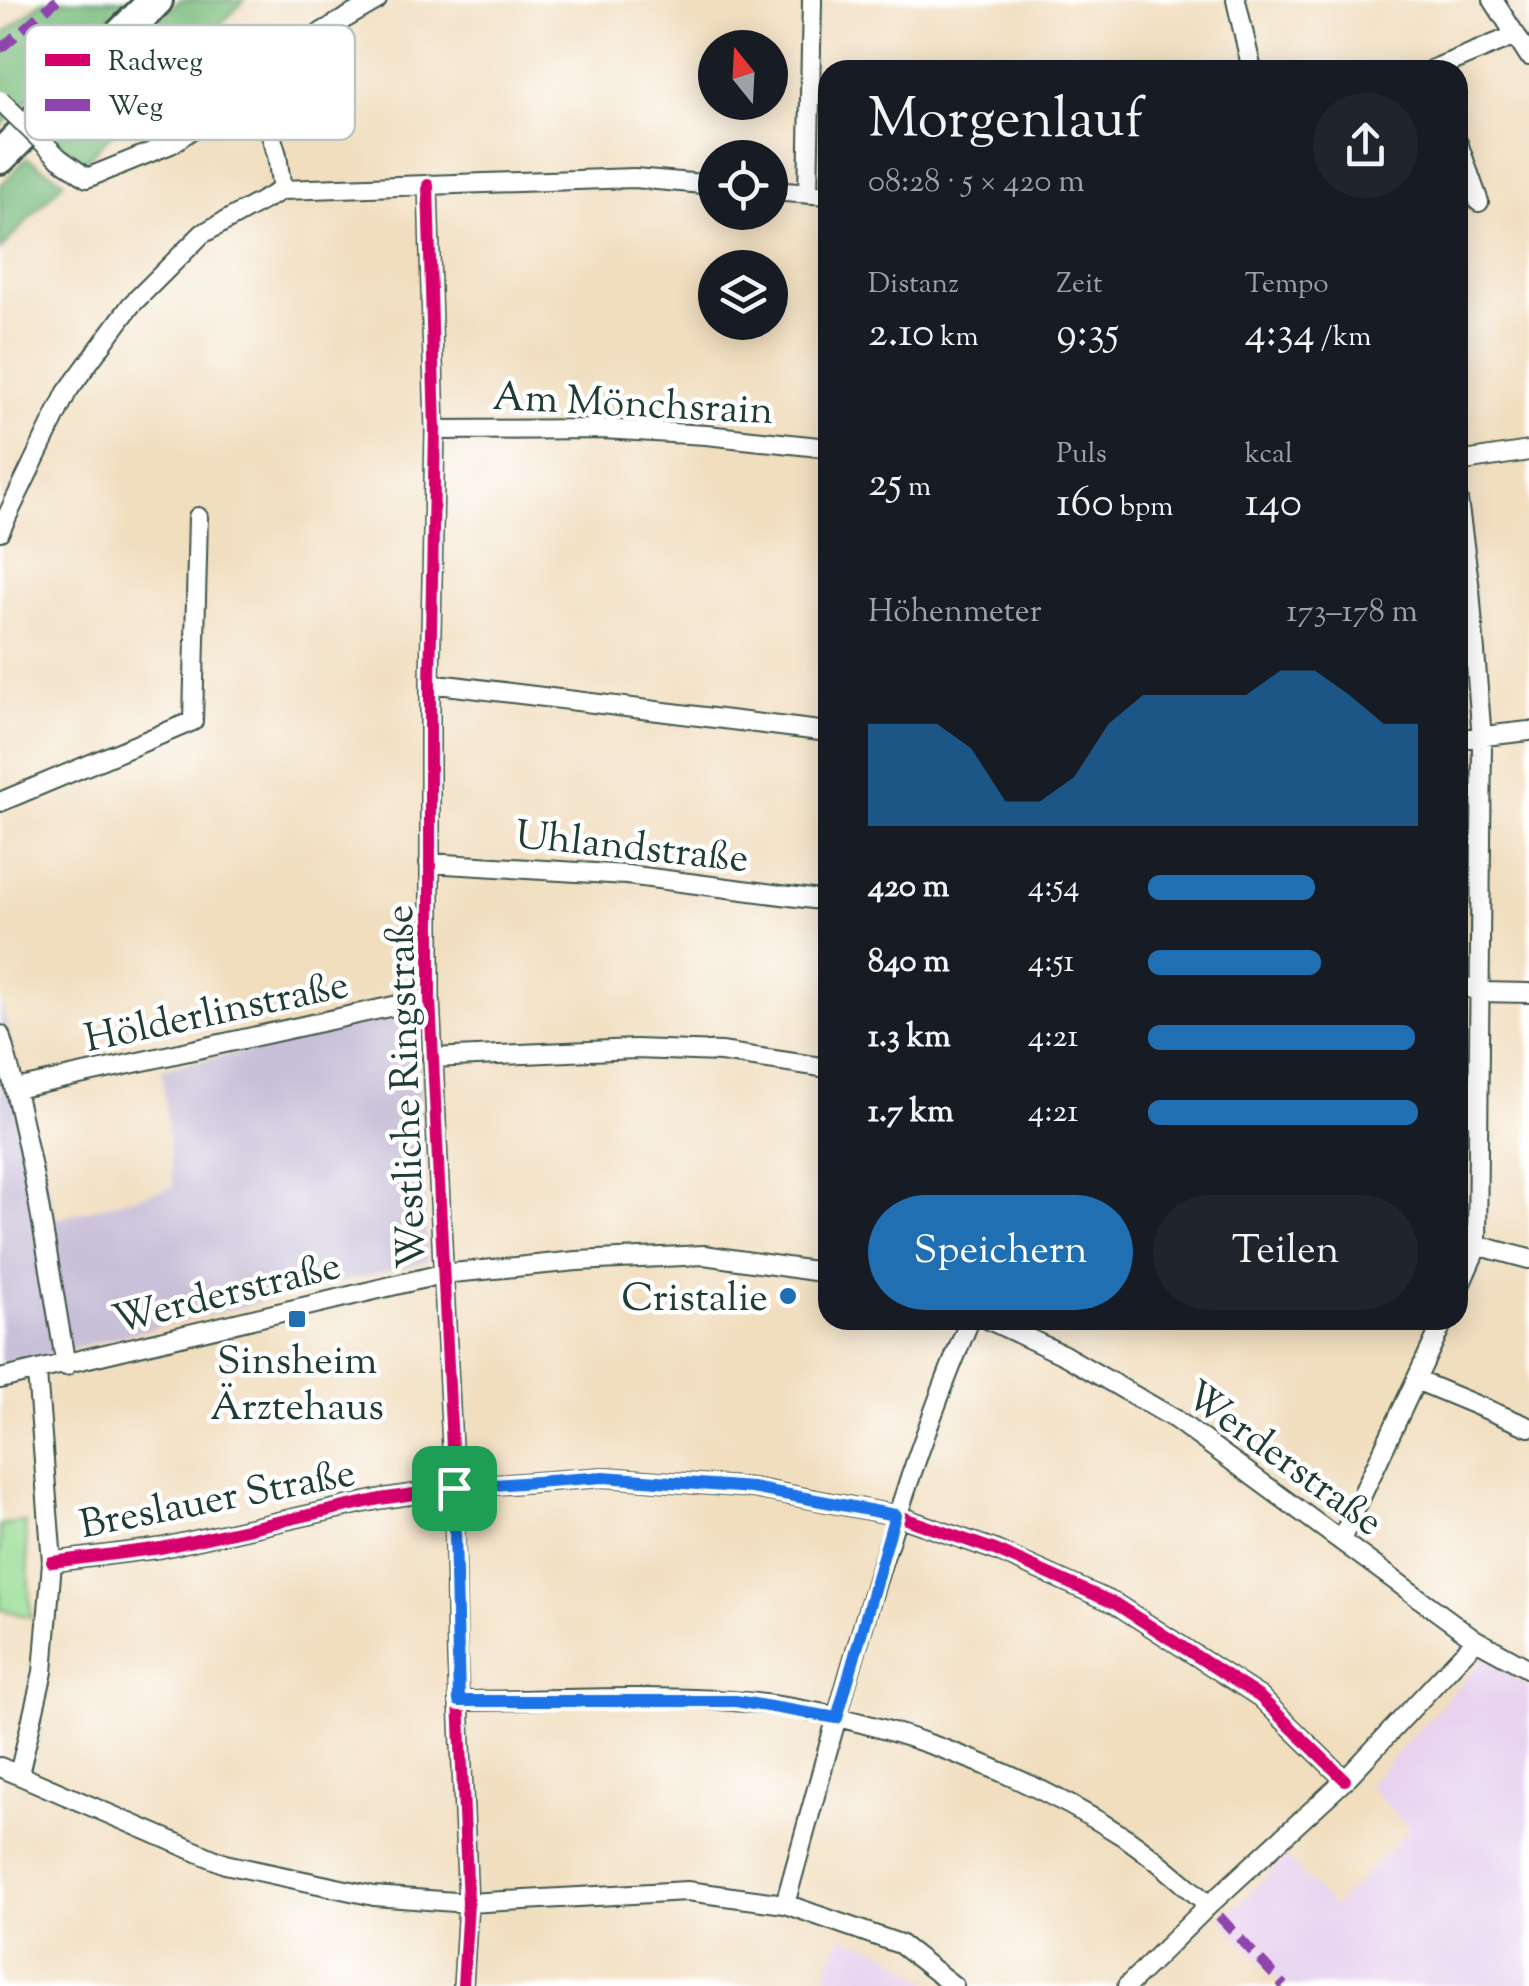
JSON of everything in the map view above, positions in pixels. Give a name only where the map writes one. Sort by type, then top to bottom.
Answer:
[{"type":"highway","points":[[131,25],[156,0]]},
{"type":"highway","points":[[0,157],[25,132]]},
{"type":"street","points":[[334,25],[377,0]]},
{"type":"street","points":[[808,194],[812,0]]},
{"type":"street","points":[[1236,0],[1250,60]]},
{"type":"street","points":[[1493,0],[1529,56]]},
{"type":"street","points":[[1455,60],[1516,35]]},
{"type":"street","points":[[0,100],[25,125]]},
{"type":"street","points":[[41,140],[87,178],[176,140]]},
{"type":"street","points":[[272,140],[282,190]]},
{"type":"street","points":[[1468,170],[1480,202]]},
{"type":"street","points":[[0,531],[67,392],[130,305],[202,234],[282,190],[634,178],[698,184]]},
{"type":"street","name":"Westliche Ringstraße","points":[[428,185],[435,430],[430,998],[454,1488],[468,1904],[463,1986]]},
{"type":"street","points":[[788,192],[818,194]]},
{"type":"street","name":"Am Mönchsrain","points":[[435,430],[602,429],[818,447]]},
{"type":"street","points":[[1468,460],[1529,451]]},
{"type":"street","points":[[0,802],[193,721],[198,517]]},
{"type":"street","points":[[1468,575],[1482,738],[1477,1247],[1468,1267]]},
{"type":"street","points":[[430,683],[818,731]]},
{"type":"street","points":[[1468,739],[1529,732]]},
{"type":"street","name":"Uhlandstraße","points":[[430,863],[627,875],[818,899]]},
{"type":"street","points":[[1468,988],[1480,992],[1529,993]]},
{"type":"street","name":"Hölderlinstraße","points":[[16,1090],[430,998]]},
{"type":"street","points":[[0,1035],[16,1090],[66,1366]]},
{"type":"street","points":[[432,1058],[635,1049],[722,1052],[818,1066]]},
{"type":"street","points":[[1468,1115],[1478,1118]]},
{"type":"street","points":[[1468,1244],[1529,1258]]},
{"type":"street","name":"Werderstraße","points":[[0,1379],[442,1274],[577,1261],[704,1255],[818,1272]]},
{"type":"street","points":[[785,1904],[895,1515],[934,1404],[966,1330]]},
{"type":"street","name":"Werderstraße","points":[[1010,1330],[1064,1355],[1175,1419],[1476,1640],[1529,1670]]},
{"type":"street","points":[[1341,1540],[1439,1330]]},
{"type":"street","points":[[19,1774],[43,1672],[52,1562],[37,1373]]},
{"type":"street","points":[[1416,1380],[1529,1427]]},
{"type":"street","name":"Breslauer Straße","points":[[52,1562],[160,1548],[380,1499],[454,1488],[604,1477],[752,1488],[895,1515],[995,1550],[1116,1604],[1260,1696],[1345,1780]]},
{"type":"street","points":[[1126,1986],[1345,1780],[1476,1640]]},
{"type":"street","points":[[459,1701],[736,1701],[837,1718],[915,1739],[1052,1794],[1130,1840],[1209,1905]]},
{"type":"street","points":[[0,1766],[226,1864],[374,1896],[468,1904],[688,1891],[785,1904],[900,1944],[954,1986]]},
{"type":"shaded area","points":[[0,1001],[56,1219],[173,1187],[162,1069],[416,1013],[427,1261],[0,1363]]},
{"type":"shaded area","points":[[1484,1658],[1529,1688],[1529,1986],[1284,1986],[1222,1920],[1286,1857],[1334,1907],[1409,1829],[1368,1785]]},
{"type":"shaded area","points":[[843,1936],[888,1952],[933,1986],[823,1986],[832,1954]]},
{"type":"green space","points":[[44,0],[127,0],[102,25],[25,25],[25,102],[0,127],[0,37]]},
{"type":"green space","points":[[180,0],[245,0],[220,25],[154,25]]},
{"type":"green space","points":[[54,140],[106,140],[82,164]]},
{"type":"green space","points":[[27,158],[64,181],[0,250],[0,186]]},
{"type":"green space","points":[[25,1522],[31,1617],[0,1609],[0,1525]]},
{"type":"marked path","points":[[28,25],[57,0]]},
{"type":"marked path","points":[[0,49],[25,28]]},
{"type":"marked path","points":[[1219,1916],[1284,1986]]},
{"type":"cycle path","points":[[428,185],[435,430],[430,998],[454,1488],[468,1903],[463,1986]]},
{"type":"cycle path","points":[[52,1562],[161,1548],[380,1499],[454,1488],[604,1477],[753,1488],[895,1515],[995,1550],[1116,1604],[1260,1697],[1345,1780]]},
{"type":"place","name":"Cristalie","points":[[788,1296]]},
{"type":"place","name":"Sinsheim Ärztehaus","points":[[297,1319]]},
{"type":"route","points":[[604,1477],[752,1488],[895,1515],[837,1718],[736,1701],[459,1701],[454,1488],[604,1477]]}]
